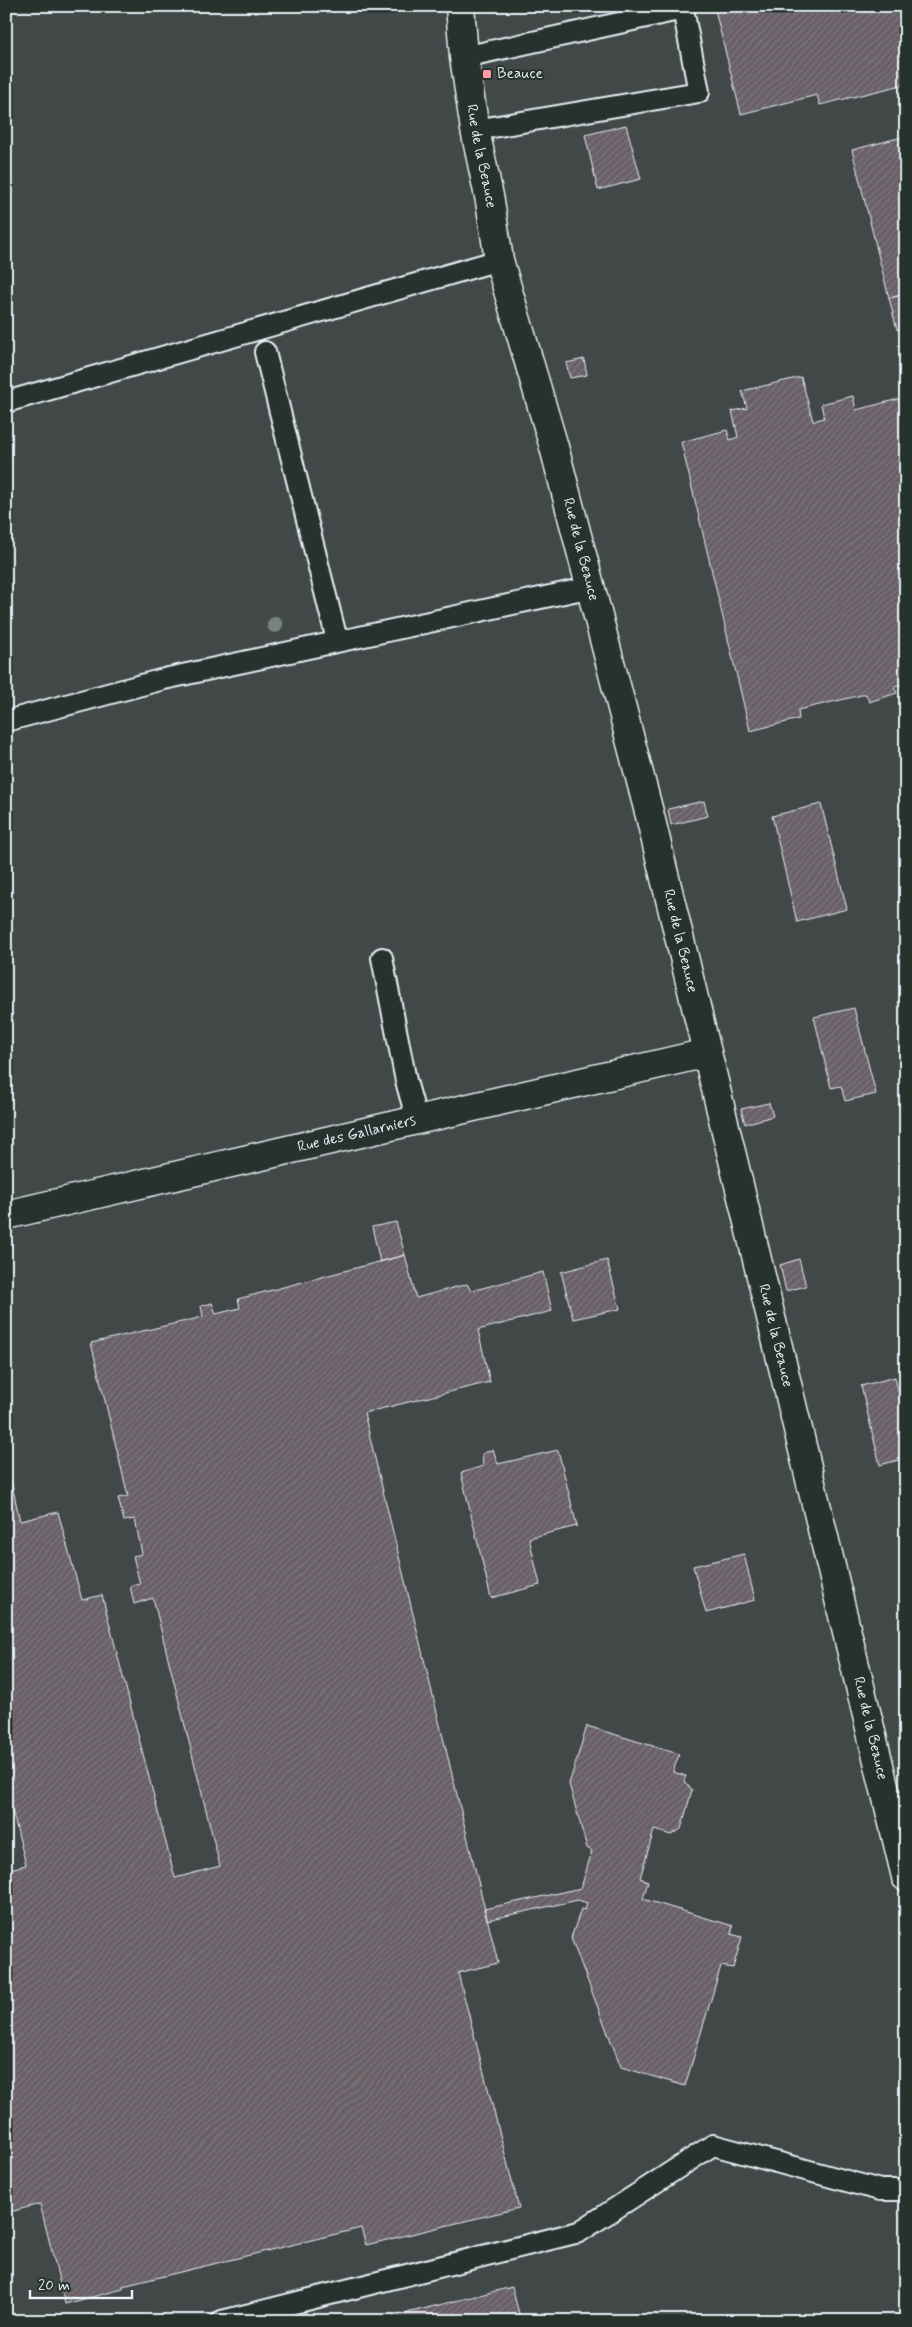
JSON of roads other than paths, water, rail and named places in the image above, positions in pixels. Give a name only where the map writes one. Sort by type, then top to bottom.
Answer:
[{"type":"street","name":"Rue de la Beauce","points":[[460,6],[464,56],[474,130],[490,201],[499,260],[554,447],[592,587],[707,1053],[906,1877]]},
{"type":"street","name":"Rue des Gallarniers","points":[[6,1215],[707,1053]]},
{"type":"lane","points":[[464,56],[683,8],[700,92],[474,130]]},
{"type":"lane","points":[[6,402],[499,260]]},
{"type":"lane","points":[[265,352],[338,640]]},
{"type":"lane","points":[[6,721],[164,679],[338,640],[592,587]]},
{"type":"lane","points":[[382,958],[406,1081],[417,1120]]},
{"type":"lane","points":[[222,2321],[579,2232],[713,2145],[880,2190],[906,2190]]},
{"type":"place","name":"Beauce","points":[[487,74]]}]
